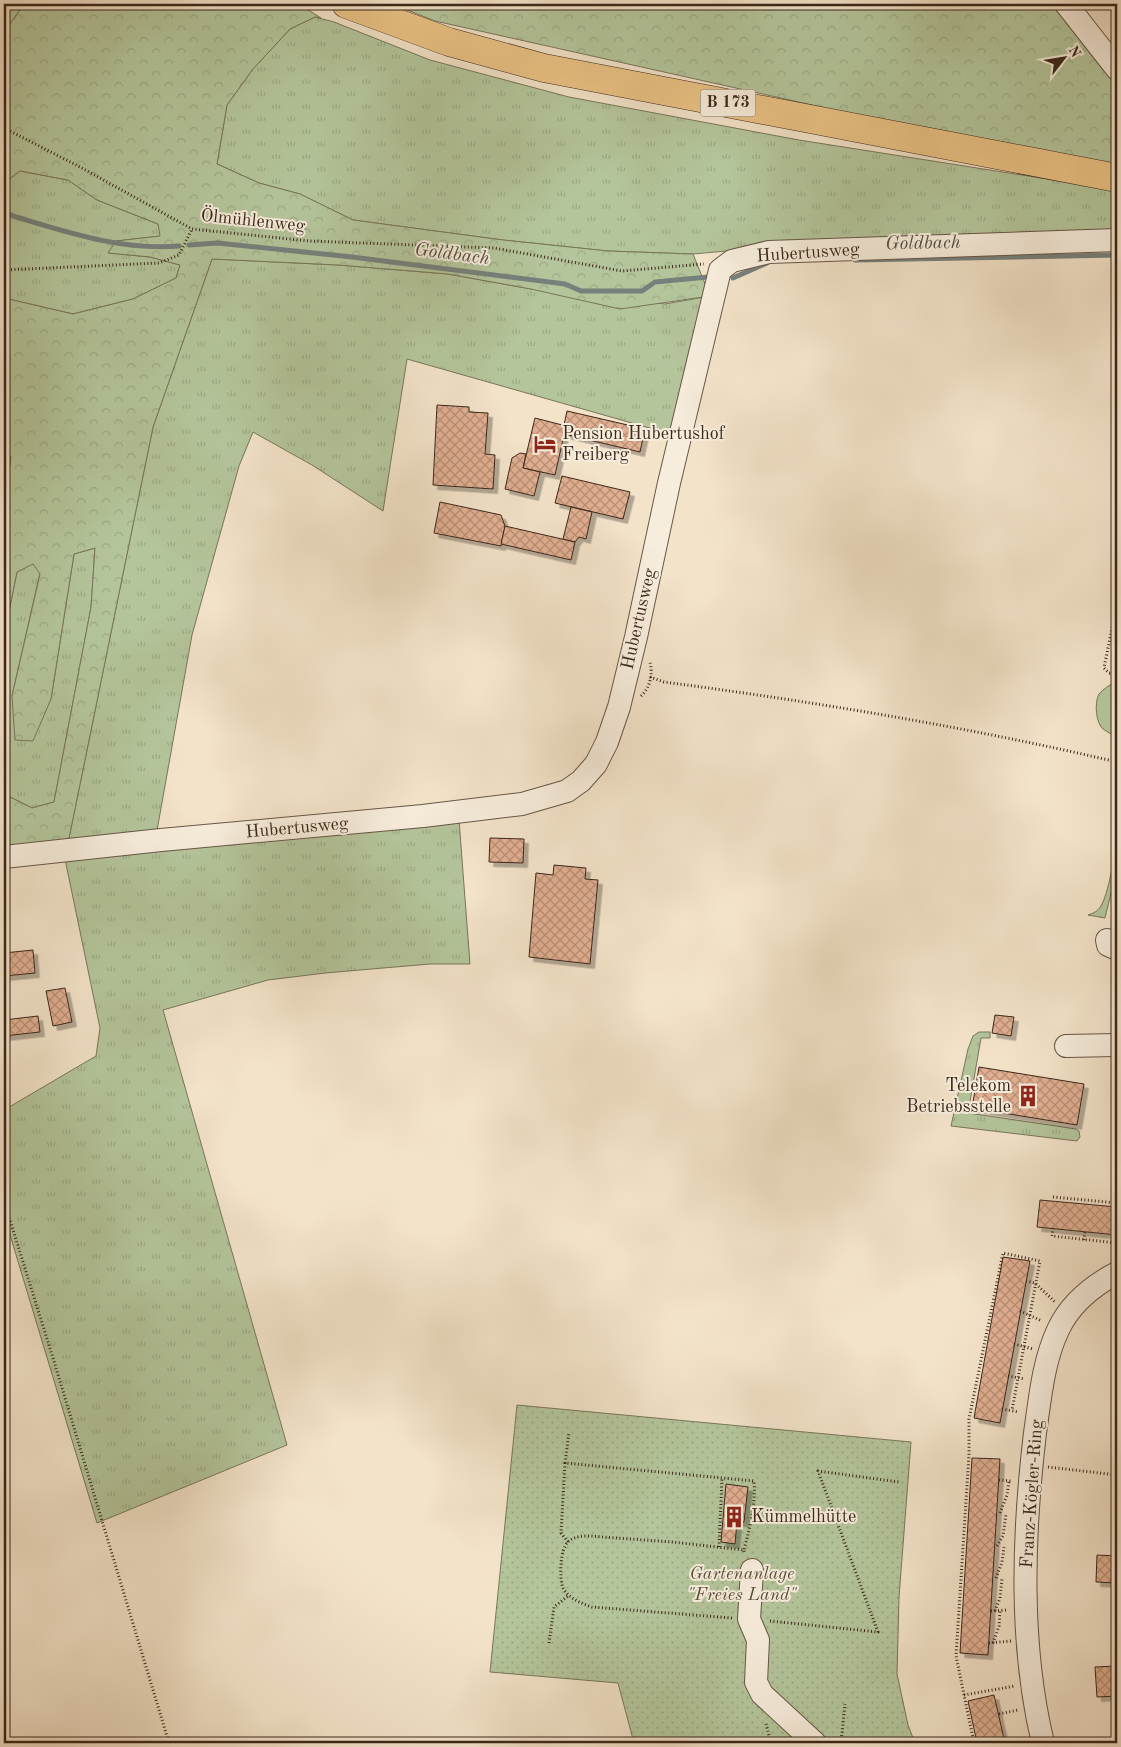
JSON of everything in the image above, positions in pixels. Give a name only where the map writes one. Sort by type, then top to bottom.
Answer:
[{"type":"main road","name":"B 173","points":[[346,4],[449,42],[544,68],[1117,178]]},
{"type":"street","points":[[1066,4],[1117,69]]},
{"type":"street","name":"Hubertusweg","points":[[4,857],[161,840],[422,816],[522,804],[567,791],[582,781],[596,764],[607,742],[619,707],[669,484],[720,270],[732,261],[769,252],[1117,240]]},
{"type":"street","points":[[1066,1046],[1117,1046]]},
{"type":"street","name":"Franz-Kögler-Ring","points":[[1042,1743],[1031,1683],[1025,1582],[1032,1465],[1045,1370],[1051,1347],[1063,1322],[1075,1304],[1097,1284],[1117,1273]]},
{"type":"street","points":[[748,1560],[749,1619],[758,1640],[756,1682],[762,1694],[815,1743]]},
{"type":"path","name":"Ölmühlenweg","points":[[4,128],[80,167],[192,229],[308,241],[494,248],[622,271],[732,261]]},
{"type":"path","points":[[4,270],[159,263],[179,255],[192,229]]},
{"type":"path","points":[[1117,603],[1104,668],[1108,673],[1117,675]]},
{"type":"path","points":[[650,677],[664,682],[753,693],[922,722],[1117,762]]},
{"type":"path","points":[[1053,1197],[1117,1203]]},
{"type":"path","points":[[4,1201],[169,1743]]},
{"type":"path","points":[[1053,1228],[1052,1236],[1115,1243]]},
{"type":"path","points":[[1084,1240],[1085,1232]]},
{"type":"path","points":[[1114,1234],[1117,1258]]},
{"type":"path","points":[[974,1743],[956,1656],[969,1455],[969,1419],[1003,1253],[1040,1261],[1012,1410]]},
{"type":"path","points":[[1026,1281],[1035,1283],[1063,1322]]},
{"type":"path","points":[[1020,1311],[1063,1322]]},
{"type":"path","points":[[568,1542],[561,1533],[564,1463],[569,1432]]},
{"type":"path","points":[[564,1463],[754,1481],[755,1495],[748,1560],[719,1547],[578,1536],[568,1542],[564,1548],[560,1571],[563,1587],[578,1602],[592,1607],[749,1619],[878,1632],[818,1471],[899,1482]]},
{"type":"path","points":[[1032,1465],[1117,1475]]},
{"type":"path","points":[[719,1547],[722,1478]]},
{"type":"path","points":[[1000,1513],[1007,1495],[1009,1480]]},
{"type":"path","points":[[997,1546],[1003,1536],[1006,1514]]},
{"type":"path","points":[[996,1578],[1002,1562],[1004,1547]]},
{"type":"path","points":[[992,1642],[999,1626],[997,1610],[1002,1579]]},
{"type":"path","points":[[549,1643],[554,1608],[569,1595]]},
{"type":"path","points":[[964,1695],[1031,1683]]},
{"type":"path","points":[[841,1743],[845,1704]]},
{"type":"green space","points":[[4,4],[20,4],[20,10],[4,32]]},
{"type":"green space","points":[[20,4],[299,4],[321,18],[315,17],[290,29],[253,69],[227,105],[217,164],[259,183],[300,194],[353,220],[503,240],[608,251],[693,254],[710,296],[620,309],[531,289],[448,274],[338,265],[212,259],[153,427],[68,843],[4,849],[4,794],[32,808],[54,802],[91,607],[95,548],[74,554],[51,699],[33,741],[15,740],[12,696],[40,574],[33,564],[17,572],[4,636],[4,507],[11,457],[4,451],[4,298],[73,314],[133,299],[176,278],[180,265],[150,257],[108,253],[116,241],[160,236],[158,224],[97,200],[68,180],[20,171],[4,183],[4,32],[20,10]]},
{"type":"green space","points":[[392,4],[1053,4],[1077,35],[1112,74],[1117,83],[1117,165],[884,121],[435,21]]},
{"type":"green space","points":[[315,17],[334,22],[430,60],[569,97],[799,140],[1117,190],[1117,233],[815,243],[693,254],[608,251],[503,240],[353,220],[300,194],[259,183],[217,164],[227,105],[253,69],[290,29]]},
{"type":"green space","points":[[20,171],[68,180],[97,200],[158,224],[161,236],[116,241],[109,253],[150,257],[180,265],[176,278],[133,299],[73,314],[4,298],[4,183]]},
{"type":"green space","points":[[212,259],[338,265],[448,274],[531,289],[665,304],[710,296],[674,435],[407,359],[383,511],[312,465],[253,432],[239,466],[192,635],[156,836],[68,843],[153,427]]},
{"type":"green space","points":[[4,451],[11,457],[4,507]]},
{"type":"green space","points":[[95,548],[91,607],[54,802],[32,808],[4,794],[4,636],[17,572],[33,563],[40,573],[12,696],[51,699],[74,554]]},
{"type":"green space","points":[[1117,682],[1117,737],[1101,726],[1097,718],[1096,707],[1099,694]]},
{"type":"green space","points":[[459,820],[470,964],[430,964],[268,980],[163,1010],[287,1445],[97,1523],[4,1215],[4,1110],[96,1056],[100,1028],[65,859]]},
{"type":"green space","points":[[1117,844],[1117,868],[1105,918],[1088,915],[1099,909],[1104,900]]},
{"type":"green space","points":[[979,1032],[990,1032],[990,1038],[981,1038],[968,1113],[1076,1129],[1079,1131],[1080,1137],[1077,1141],[951,1126],[968,1049],[973,1036]]},
{"type":"green space","name":"Gartenanlage \"Freies Land\"","points":[[517,1405],[911,1442],[899,1597],[897,1674],[908,1725],[915,1743],[634,1743],[618,1683],[490,1672]]},
{"type":"building","points":[[437,405],[469,407],[469,412],[488,413],[485,454],[495,455],[493,489],[433,485]]},
{"type":"building","points":[[567,411],[645,429],[640,452],[564,434]]},
{"type":"building","name":"Pension Hubertushof Freiberg","points":[[535,418],[566,426],[555,475],[523,468]]},
{"type":"building","points":[[520,453],[526,454],[523,468],[540,472],[534,496],[505,489],[512,458]]},
{"type":"building","points":[[562,476],[630,492],[623,519],[555,503]]},
{"type":"building","points":[[440,502],[501,515],[505,526],[501,546],[434,533]]},
{"type":"building","points":[[571,507],[592,512],[586,539],[579,537],[575,542],[563,539]]},
{"type":"building","points":[[505,526],[575,542],[571,560],[501,544]]},
{"type":"building","points":[[490,838],[524,839],[523,863],[489,862]]},
{"type":"building","points":[[554,865],[586,868],[585,879],[598,880],[590,964],[529,957],[536,873],[553,875]]},
{"type":"building","points":[[33,950],[35,973],[4,976],[4,953]]},
{"type":"building","points":[[65,988],[72,1022],[53,1026],[46,991]]},
{"type":"building","points":[[995,1015],[1014,1017],[1011,1036],[992,1033]]},
{"type":"building","points":[[38,1016],[40,1032],[4,1036],[4,1020]]},
{"type":"building","name":"Telekom Betriebsstelle","points":[[979,1067],[1084,1084],[1077,1125],[972,1108]]},
{"type":"building","points":[[1040,1200],[1117,1207],[1117,1235],[1037,1227]]},
{"type":"building","points":[[1003,1257],[1030,1261],[1000,1423],[974,1418]]},
{"type":"building","points":[[972,1458],[1000,1459],[988,1655],[960,1653]]},
{"type":"building","name":"Kümmelhütte","points":[[726,1484],[748,1487],[744,1522],[737,1522],[735,1544],[721,1542]]},
{"type":"building","points":[[1097,1555],[1117,1556],[1117,1583],[1096,1582]]},
{"type":"building","points":[[1117,1666],[1117,1696],[1097,1697],[1095,1667]]},
{"type":"building","points":[[994,1695],[1005,1743],[977,1743],[968,1701]]},
{"type":"waterway","name":"Goldbach","points":[[4,211],[13,216],[95,239],[137,246],[179,246]]},
{"type":"waterway","name":"Goldbach","points":[[189,245],[217,243],[352,257],[565,284],[581,291],[642,291],[655,282],[708,277]]},
{"type":"waterway","name":"Goldbach","points":[[855,260],[1117,255]]},
{"type":"waterway","name":"Goldbach","points":[[733,278],[767,263]]},
{"type":"place","name":"Pension Hubertushof Freiberg","points":[[545,444]]},
{"type":"place","name":"Telekom Betriebsstelle","points":[[1028,1096]]},
{"type":"place","name":"Kümmelhütte","points":[[734,1517]]}]
